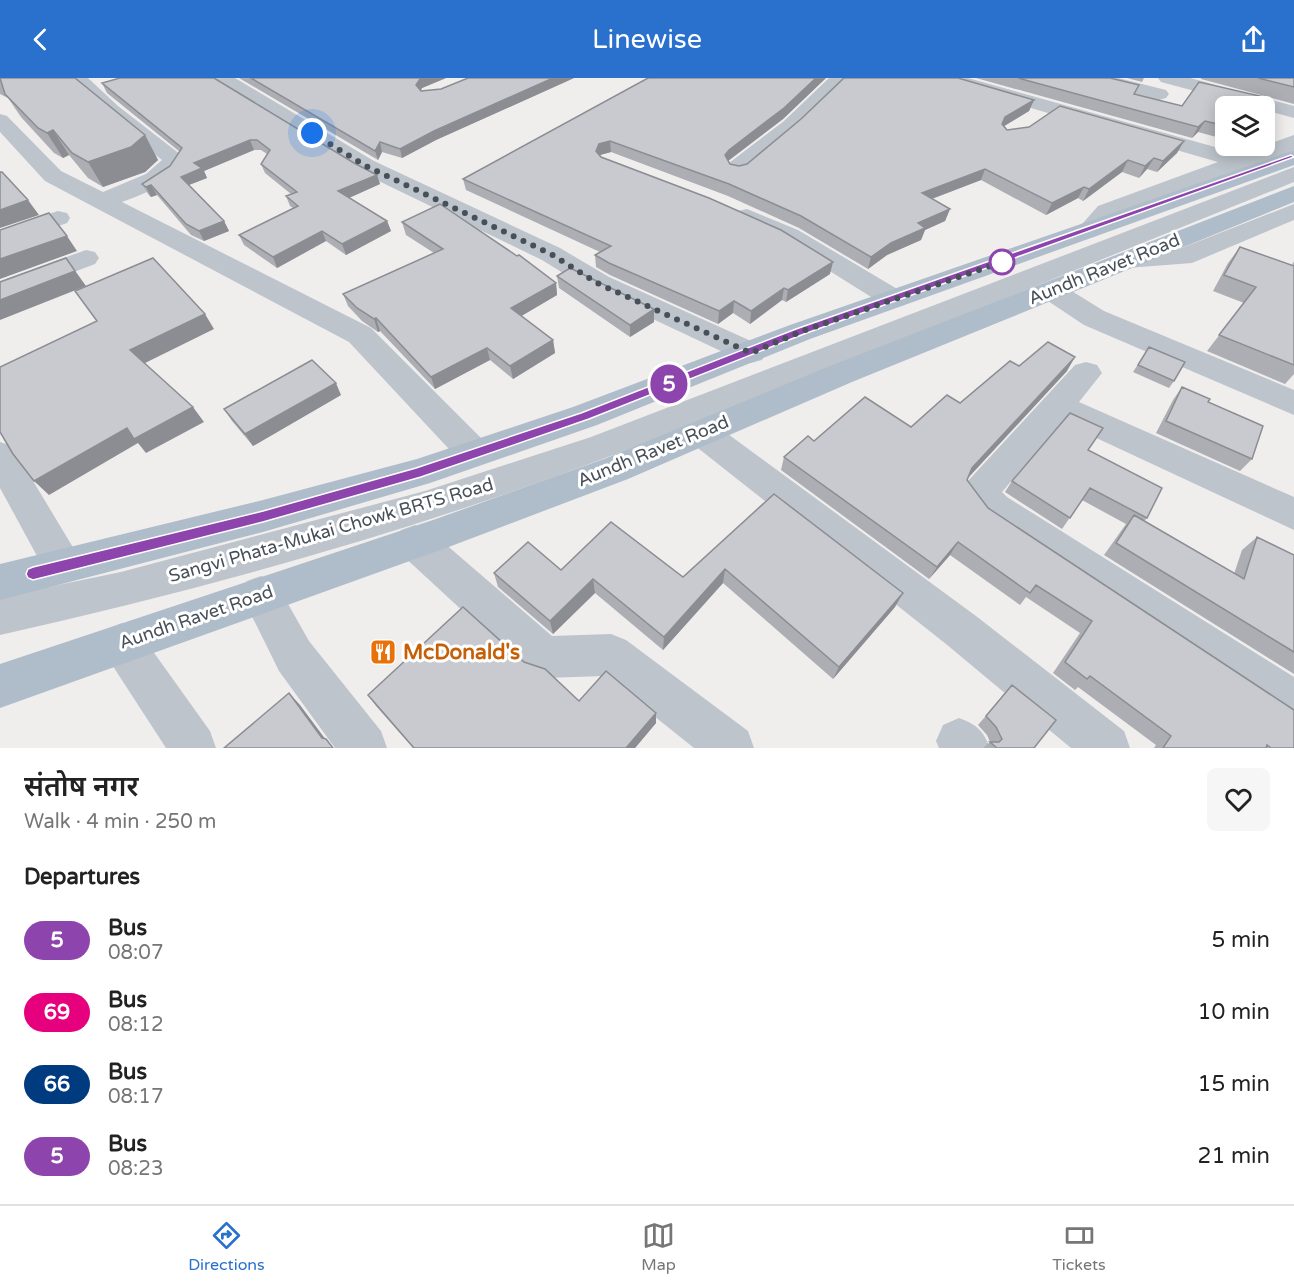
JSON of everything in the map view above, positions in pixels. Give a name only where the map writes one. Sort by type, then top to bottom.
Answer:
[{"type":"main road","name":"Aundh Ravet Road","points":[[24,574],[263,516],[417,473],[585,416],[800,332],[1088,232],[1294,157]]},
{"type":"main road","name":"Aundh Ravet Road","points":[[1,686],[415,542],[616,468],[1294,193]]},
{"type":"street","points":[[77,78],[111,110],[174,158],[172,166],[162,174],[103,201]]},
{"type":"street","points":[[221,78],[366,166],[543,249],[599,284],[751,353]]},
{"type":"street","points":[[737,168],[791,125],[840,78]]},
{"type":"street","points":[[947,78],[1238,161]]},
{"type":"street","points":[[1095,78],[1164,86],[1198,82],[1294,112]]},
{"type":"street","points":[[1028,124],[1052,108]]},
{"type":"street","points":[[0,120],[10,145],[53,176],[360,335],[474,453]]},
{"type":"street","points":[[1088,232],[1107,211],[1294,142]]},
{"type":"street","name":"Sangvi Phata-Mukai Chowk BRTS Road","points":[[0,616],[121,590],[425,506],[592,450],[1294,174]]},
{"type":"street","points":[[728,207],[789,235],[894,299]]},
{"type":"street","points":[[1127,260],[1183,257],[1290,217]]},
{"type":"street","points":[[0,239],[58,218]]},
{"type":"street","points":[[0,291],[86,258]]},
{"type":"street","points":[[1052,291],[1094,318],[1290,394]]},
{"type":"street","points":[[1086,373],[980,492],[994,508],[1294,703]]},
{"type":"street","points":[[1057,406],[1294,514]]},
{"type":"street","points":[[700,432],[961,630],[1107,748]]},
{"type":"street","points":[[0,456],[24,574]]},
{"type":"street","points":[[415,542],[544,657],[611,655],[731,748]]},
{"type":"street","points":[[261,594],[294,656],[364,748]]},
{"type":"street","points":[[122,643],[193,748]]},
{"type":"building","points":[[0,78],[75,78],[145,135],[131,147],[88,162],[72,153],[53,130],[47,133],[38,128],[5,94]]},
{"type":"building","points":[[120,78],[214,78],[377,175],[338,191],[387,221],[342,244],[322,231],[273,257],[239,235],[298,206],[286,196],[297,192],[261,164],[270,150],[257,140],[250,140],[194,163],[202,168],[181,177],[224,221],[199,231],[186,224],[151,185],[146,187],[142,184],[170,166],[182,148],[102,83]]},
{"type":"building","points":[[251,78],[422,78],[416,85],[421,91],[441,89],[468,78],[553,78],[434,131],[400,149],[380,142],[375,151]]},
{"type":"building","points":[[648,78],[816,78],[784,108],[729,150],[725,155],[730,164],[739,166],[747,164],[801,119],[844,78],[958,78],[1034,100],[1005,117],[1002,124],[1007,130],[1029,127],[1060,106],[1184,141],[1163,161],[1154,158],[1145,166],[1128,160],[1089,189],[1084,187],[1052,203],[985,169],[922,193],[950,209],[918,223],[925,228],[891,243],[871,257],[801,216],[729,184],[610,141],[599,144],[596,151],[601,157],[709,198],[781,230],[833,262],[788,290],[784,288],[751,311],[734,301],[719,311],[595,255],[611,246],[463,179]]},
{"type":"building","points":[[1018,78],[1110,78],[1139,85],[1134,94],[1182,106],[1199,82],[1260,96],[1215,96],[1215,123],[1205,121],[1198,127]]},
{"type":"building","points":[[1258,78],[1294,78],[1294,87]]},
{"type":"building","points":[[0,172],[2,172],[28,200],[0,210]]},
{"type":"building","points":[[440,204],[517,256],[519,255],[556,283],[511,308],[553,340],[510,366],[487,348],[431,377],[376,318],[374,319],[357,308],[343,294],[443,249],[402,222]]},
{"type":"building","points":[[49,213],[67,236],[0,259],[0,230]]},
{"type":"building","points":[[1240,247],[1294,266],[1294,365],[1219,335],[1256,287],[1224,275]]},
{"type":"building","points":[[66,258],[75,271],[0,300],[0,282]]},
{"type":"building","points":[[153,258],[205,314],[130,350],[193,407],[134,439],[127,428],[34,481],[13,454],[0,432],[0,367],[97,321],[75,291]]},
{"type":"building","points":[[570,268],[654,309],[630,325],[557,276]]},
{"type":"building","points":[[1048,342],[1075,357],[972,468],[967,480],[988,508],[1294,710],[1294,748],[1271,748],[1267,745],[1266,748],[1163,748],[1171,736],[1090,676],[1087,679],[1065,662],[1092,621],[1036,585],[1030,593],[958,542],[937,567],[784,457],[808,436],[814,441],[865,397],[911,427],[947,395],[960,403],[1010,361],[1019,366]]},
{"type":"building","points":[[1149,347],[1185,362],[1174,381],[1138,365]]},
{"type":"building","points":[[312,360],[336,383],[245,434],[224,409]]},
{"type":"building","points":[[1182,387],[1210,399],[1208,402],[1263,426],[1252,459],[1166,421]]},
{"type":"building","points":[[1070,413],[1103,428],[1088,450],[1162,488],[1147,518],[1090,488],[1070,518],[1012,481]]},
{"type":"building","points":[[774,494],[903,593],[839,667],[725,569],[664,637],[593,579],[550,621],[494,573],[528,542],[561,570],[611,522],[683,577]]},
{"type":"building","points":[[1134,515],[1244,579],[1257,537],[1294,555],[1294,652],[1116,543]]},
{"type":"building","points":[[463,607],[524,662],[545,669],[579,701],[606,671],[656,713],[626,748],[414,748],[368,695]]},
{"type":"building","points":[[1012,685],[1056,720],[1034,748],[997,748],[990,742],[999,742],[1002,739],[996,727],[986,716]]},
{"type":"building","points":[[289,693],[322,738],[326,739],[333,748],[224,748]]},
{"type":"bus line","name":"5","points":[[33,574],[263,516],[417,473],[585,416],[800,332],[1088,232],[1294,157]]},
{"type":"place","name":"McDonald's","points":[[383,652]]},
{"type":"route","points":[[312,133],[366,166],[551,254],[599,284],[751,353],[800,332],[1002,262]]}]
